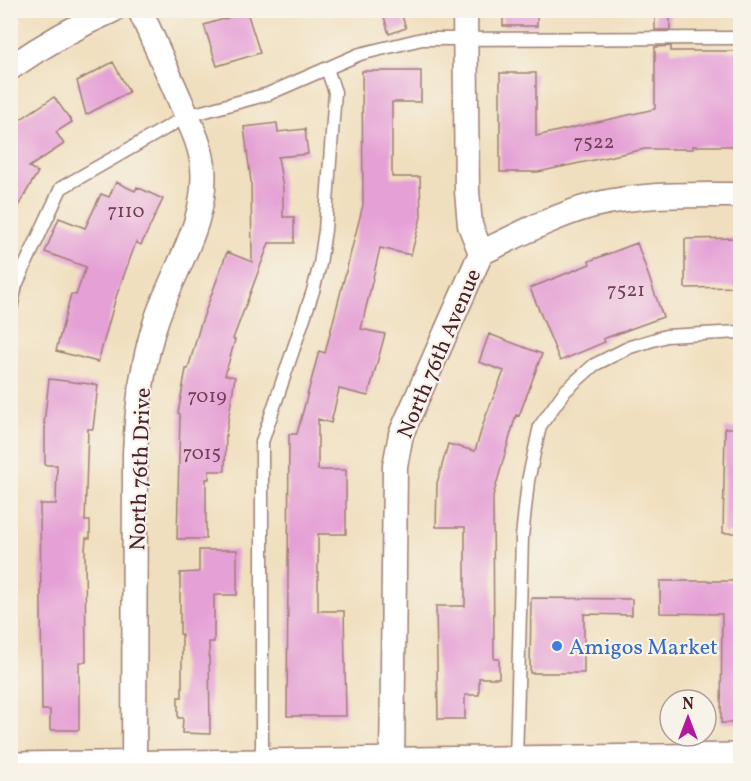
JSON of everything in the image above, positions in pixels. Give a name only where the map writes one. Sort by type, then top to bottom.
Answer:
[{"type":"main road","points":[[10,770],[392,768],[516,763],[741,760]]},
{"type":"street","points":[[10,68],[40,47],[112,10]]},
{"type":"street","name":"North 76th Drive","points":[[134,769],[137,417],[147,351],[158,317],[193,231],[204,186],[203,165],[196,138],[140,10]]},
{"type":"street","name":"North 76th Avenue","points":[[392,768],[395,466],[401,434],[481,254],[470,225],[467,191],[465,10]]},
{"type":"street","points":[[481,254],[531,228],[594,205],[657,196],[741,195]]},
{"type":"lane","points":[[10,312],[16,285],[61,188],[187,116],[268,94],[360,54],[422,39],[741,38]]},
{"type":"lane","points":[[262,767],[262,442],[313,291],[326,230],[334,111],[334,92],[327,69]]},
{"type":"lane","points":[[516,763],[522,537],[528,481],[540,426],[565,391],[594,365],[630,347],[666,336],[741,332]]},
{"type":"building","points":[[382,10],[400,10],[406,28],[389,34]]},
{"type":"building","points":[[503,10],[537,10],[537,26],[503,26]]},
{"type":"building","points":[[655,10],[670,10],[670,30],[655,30]]},
{"type":"building","points":[[247,12],[260,53],[217,66],[204,25]]},
{"type":"building","points":[[671,46],[671,51],[741,51],[741,146],[645,149],[538,172],[500,172],[500,73],[536,73],[536,136],[655,109],[655,47]]},
{"type":"building","points":[[113,62],[129,92],[86,115],[77,81]]},
{"type":"building","points":[[362,71],[421,71],[421,102],[392,102],[392,177],[420,177],[421,217],[411,255],[380,248],[361,329],[385,334],[368,396],[339,389],[331,423],[318,419],[318,470],[346,470],[346,534],[318,534],[318,611],[344,611],[346,716],[287,716],[289,434],[297,434],[319,351],[325,353],[363,205]]},
{"type":"building","points":[[54,97],[72,122],[56,132],[64,144],[29,167],[38,172],[10,220],[10,132],[15,129],[12,125]]},
{"type":"building","points":[[277,123],[278,132],[305,129],[308,154],[278,157],[283,188],[283,217],[294,217],[294,243],[269,243],[233,339],[235,340],[225,375],[235,377],[226,434],[225,471],[209,471],[209,479],[206,479],[206,539],[177,539],[180,414],[178,413],[186,369],[188,369],[200,326],[227,252],[252,262],[251,182],[244,127]]},
{"type":"building","points":[[116,182],[135,191],[137,187],[163,199],[141,245],[136,242],[116,297],[98,362],[56,351],[71,294],[76,295],[86,267],[45,252],[59,218],[85,228],[101,194],[109,197]]},
{"type":"building","points":[[741,238],[741,287],[685,288],[685,239]]},
{"type":"building","points":[[637,243],[663,317],[603,339],[605,342],[560,361],[530,288],[590,264],[589,261]]},
{"type":"building","points":[[489,334],[542,354],[519,416],[516,415],[493,496],[494,659],[499,659],[499,678],[479,678],[479,695],[465,695],[465,719],[438,719],[436,606],[465,606],[465,527],[436,527],[437,483],[448,444],[475,451],[485,418],[504,371],[479,362]]},
{"type":"building","points":[[49,379],[98,385],[93,429],[88,429],[85,521],[90,521],[90,538],[86,538],[85,550],[86,662],[79,662],[79,730],[50,730],[50,710],[42,710],[40,504],[56,504],[57,465],[45,465],[44,424]]},
{"type":"building","points":[[725,428],[741,428],[741,533],[723,533]]},
{"type":"building","points":[[199,550],[237,550],[237,595],[214,595],[214,642],[209,642],[210,734],[182,733],[183,718],[178,718],[178,697],[182,697],[180,573],[199,572]]},
{"type":"building","points":[[660,581],[741,581],[741,723],[721,723],[722,614],[660,613]]},
{"type":"building","points":[[531,598],[632,599],[632,615],[584,614],[584,673],[530,673]]},
{"type":"place","name":"Amigos Market","points":[[557,646]]}]
